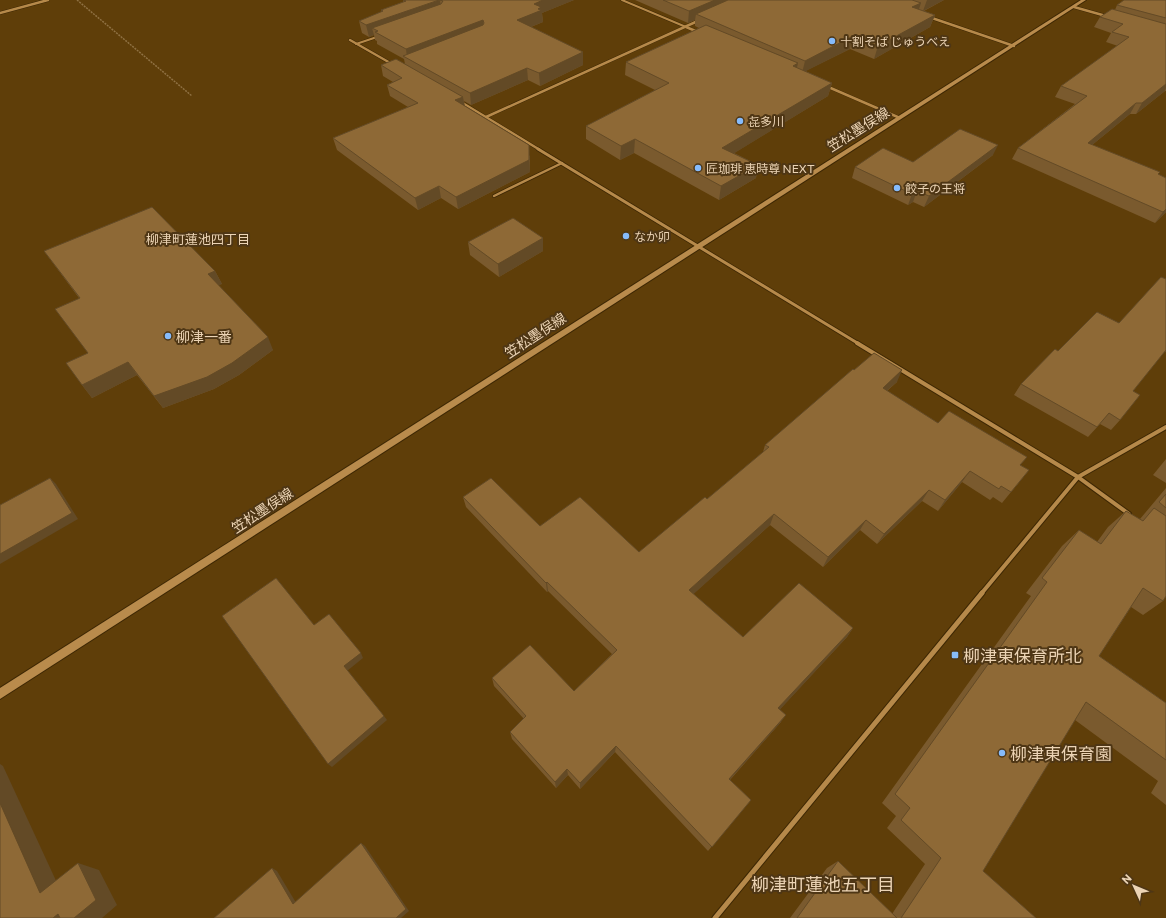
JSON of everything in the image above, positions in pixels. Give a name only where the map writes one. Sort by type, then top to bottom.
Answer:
[{"type":"main road","name":"笠松墨俣線","points":[[0,694],[1084,0]]},
{"type":"street","points":[[0,13],[48,0]]},
{"type":"street","points":[[1074,7],[1112,18]]},
{"type":"street","points":[[926,15],[1014,46]]},
{"type":"street","points":[[486,117],[706,18]]},
{"type":"street","points":[[686,27],[700,33]]},
{"type":"street","points":[[350,40],[393,64]]},
{"type":"street","points":[[819,83],[900,118]]},
{"type":"street","points":[[459,102],[1078,477],[1135,519]]},
{"type":"street","points":[[715,918],[1078,477],[1166,427]]},
{"type":"lane","points":[[622,0],[686,27]]},
{"type":"lane","points":[[356,44],[378,36]]},
{"type":"lane","points":[[494,196],[562,163]]},
{"type":"path","points":[[77,0],[192,96]]},
{"type":"building","points":[[403,0],[439,0],[366,25],[359,21],[383,11],[381,10],[406,1]]},
{"type":"building","points":[[440,0],[543,0],[534,4],[541,7],[538,9],[542,10],[517,20],[583,52],[539,73],[527,68],[470,93],[403,56],[483,25],[483,20],[406,49],[375,32],[378,31],[372,28],[441,4],[443,1]]},
{"type":"building","points":[[663,0],[715,0],[689,11]]},
{"type":"building","points":[[728,0],[912,0],[921,3],[912,7],[935,15],[878,46],[853,36],[805,61],[696,14]]},
{"type":"building","points":[[1124,0],[1166,0],[1166,18],[1117,5]]},
{"type":"building","points":[[1112,9],[1166,24],[1166,84],[1142,103],[1136,103],[1088,143],[1160,172],[1158,174],[1166,178],[1166,209],[1163,212],[1018,148],[1087,96],[1061,86],[1129,37],[1112,32],[1123,24],[1100,17]]},
{"type":"building","points":[[706,25],[798,63],[793,66],[832,83],[722,148],[758,165],[721,186],[635,139],[621,146],[586,126],[669,83],[626,62]]},
{"type":"building","points":[[396,59],[463,97],[455,100],[529,145],[529,160],[456,197],[439,186],[415,198],[333,138],[418,103],[387,85],[402,78],[381,65]]},
{"type":"building","points":[[960,129],[998,145],[929,196],[917,191],[912,194],[855,167],[883,148],[913,162]]},
{"type":"building","points":[[152,207],[215,271],[208,274],[268,337],[232,363],[207,377],[154,396],[128,362],[82,385],[66,363],[88,353],[55,309],[80,298],[44,251]]},
{"type":"building","points":[[513,218],[543,238],[498,264],[468,242]]},
{"type":"building","points":[[1161,277],[1166,279],[1166,350],[1133,391],[1140,395],[1120,420],[1109,413],[1097,427],[1021,384],[1055,349],[1058,351],[1097,312],[1119,323]]},
{"type":"building","points":[[874,353],[902,370],[883,388],[938,423],[949,411],[1027,457],[1020,465],[1029,470],[1011,492],[1001,486],[999,489],[970,471],[945,500],[929,490],[884,534],[866,520],[828,557],[774,514],[689,590],[743,637],[799,583],[853,628],[778,708],[786,715],[729,779],[751,800],[712,847],[616,746],[580,783],[567,769],[555,782],[510,732],[526,716],[492,678],[530,645],[574,691],[617,650],[547,582],[546,583],[463,497],[491,478],[540,526],[580,497],[639,552],[705,497],[707,499],[769,447],[765,445],[853,369],[854,370]]},
{"type":"building","points":[[50,478],[72,513],[0,554],[0,505]]},
{"type":"building","points":[[1166,494],[1166,508],[1159,502]]},
{"type":"building","points":[[1154,508],[1166,516],[1166,596],[1163,601],[1143,588],[1099,656],[1166,703],[1166,760],[1086,702],[983,871],[1036,918],[901,918],[941,858],[901,820],[910,808],[895,794],[1047,582],[1042,578],[1079,530],[1101,544],[1126,511],[1143,521]]},
{"type":"building","points":[[276,578],[314,625],[329,614],[361,653],[344,666],[384,716],[328,764],[222,616]]},
{"type":"building","points":[[0,803],[40,893],[78,863],[96,900],[74,918],[60,918],[58,914],[53,918],[0,918]]},
{"type":"building","points":[[361,843],[406,909],[396,918],[214,918],[272,868],[293,904]]},
{"type":"building","points":[[838,861],[897,918],[797,918]]},
{"type":"place","name":"十割そば じゅうべえ","points":[[832,41]]},
{"type":"place","name":"㐂多川","points":[[740,121]]},
{"type":"place","name":"匠珈琲 恵時尊 NEXT","points":[[698,168]]},
{"type":"place","name":"餃子の王将","points":[[897,188]]},
{"type":"place","name":"なか卯","points":[[626,236]]},
{"type":"place","name":"柳津一番","points":[[168,336]]},
{"type":"place","name":"柳津東保育所北","points":[[955,655]]},
{"type":"place","name":"柳津東保育園","points":[[1002,753]]},
{"type":"district","name":"柳津町蓮池四丁目","points":[[198,239]]},
{"type":"district","name":"柳津町蓮池五丁目","points":[[823,884]]}]
